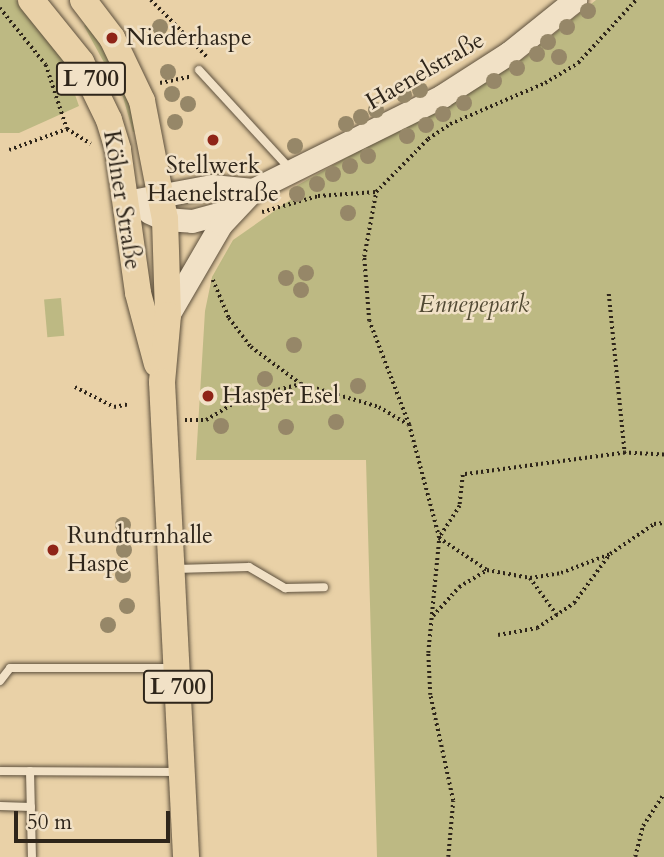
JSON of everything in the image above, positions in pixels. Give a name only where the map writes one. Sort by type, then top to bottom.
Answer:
[{"type":"main road","name":"Kölner Straße","points":[[66,0],[39,9],[95,86],[118,150],[138,293],[162,382]]},
{"type":"main road","name":"Kölner Straße","points":[[83,0],[104,24],[131,72],[152,141],[163,207],[168,315],[162,382],[163,420],[186,857]]},
{"type":"main road","name":"Haenelstraße","points":[[230,212],[253,190],[442,96],[509,53],[566,2]]},
{"type":"main road","points":[[163,207],[212,186],[253,190]]},
{"type":"main road","points":[[127,202],[163,207],[192,220],[230,212]]},
{"type":"main road","name":"L 700","points":[[168,315],[230,212]]},
{"type":"lane","points":[[199,70],[292,171]]},
{"type":"lane","points":[[172,569],[249,567],[285,588],[324,587]]},
{"type":"lane","points":[[0,681],[10,668],[177,668]]},
{"type":"lane","points":[[0,771],[183,772]]},
{"type":"lane","points":[[30,771],[32,857]]},
{"type":"lane","points":[[0,806],[31,807]]},
{"type":"path","points":[[151,0],[208,58]]},
{"type":"path","points":[[448,857],[453,801],[430,695],[432,617],[439,538],[409,425],[369,321],[364,257],[376,192],[428,139],[450,124],[545,83],[578,63],[636,0]]},
{"type":"path","points":[[0,8],[46,65],[67,129],[101,151],[118,150]]},
{"type":"path","points":[[160,83],[187,79],[199,70]]},
{"type":"path","points":[[9,150],[67,129]]},
{"type":"path","points":[[289,202],[376,192]]},
{"type":"path","points":[[212,275],[229,318],[251,347],[301,384],[379,407],[409,425]]},
{"type":"path","points":[[609,294],[625,453]]},
{"type":"path","points":[[163,420],[206,420],[241,399],[301,384]]},
{"type":"path","points":[[75,387],[114,407],[130,404]]},
{"type":"path","points":[[439,538],[460,506],[463,475],[625,453],[664,455]]},
{"type":"path","points":[[439,538],[487,570],[530,578],[561,573],[610,554],[654,524],[664,523]]},
{"type":"path","points":[[498,635],[537,628],[574,603],[610,554]]},
{"type":"path","points":[[432,617],[460,587],[487,570]]},
{"type":"path","points":[[530,578],[557,615]]},
{"type":"path","points":[[635,857],[643,826],[664,794]]},
{"type":"green space","points":[[0,0],[16,0],[34,15],[61,55],[79,106],[19,133],[0,133]]},
{"type":"green space","name":"Ennepepark","points":[[596,0],[664,0],[664,857],[377,857],[366,460],[196,460],[205,311],[212,277],[233,240],[293,198],[289,190],[524,58]]},
{"type":"green space","points":[[87,23],[116,67],[139,131],[133,132],[123,97],[84,26]]},
{"type":"green space","points":[[61,298],[64,336],[47,337],[44,299]]},
{"type":"place","name":"Niederhaspe","points":[[112,38]]},
{"type":"place","name":"Stellwerk Haenelstraße","points":[[213,140]]},
{"type":"place","name":"Hasper Esel","points":[[208,396]]},
{"type":"place","name":"Rundturnhalle Haspe","points":[[53,550]]}]
